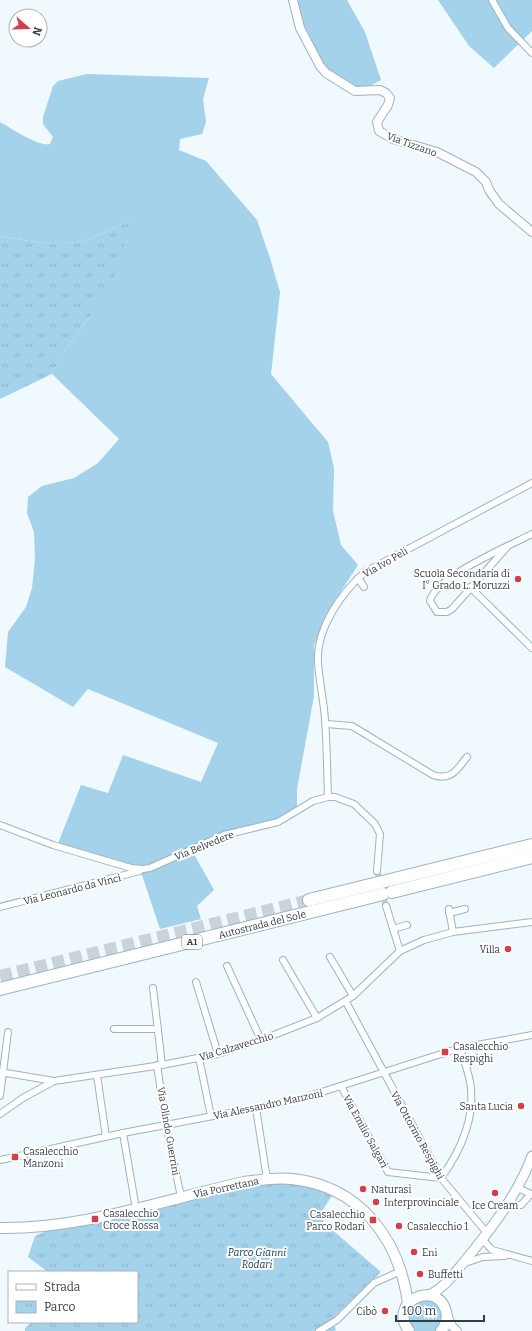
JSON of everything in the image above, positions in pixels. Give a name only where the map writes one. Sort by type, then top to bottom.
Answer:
[{"type":"highway","name":"Autostrada del Sole","points":[[309,900],[532,845]]},
{"type":"highway","name":"Autostrada del Sole","points":[[0,989],[387,897],[532,857]]},
{"type":"main road","points":[[403,1331],[403,1318],[408,1303],[413,1299],[436,1292],[447,1282],[507,1205],[518,1188],[532,1156]]},
{"type":"main road","name":"Via Porrettana","points":[[0,1228],[56,1225],[91,1220],[244,1182],[292,1178],[333,1190],[354,1202],[379,1226],[391,1246],[403,1276],[408,1303]]},
{"type":"main road","points":[[403,1276],[426,1295],[437,1298],[445,1309]]},
{"type":"main road","points":[[441,1331],[446,1323],[445,1309],[447,1282]]},
{"type":"main road","points":[[403,1318],[409,1331]]},
{"type":"street","name":"Via Tizzano","points":[[293,0],[300,28],[320,66],[326,73],[355,91],[380,90],[386,93],[390,98],[388,106],[377,122],[378,130],[393,139],[449,158],[476,172],[486,182],[489,190],[499,204],[532,232]]},
{"type":"street","points":[[492,0],[508,28],[532,53]]},
{"type":"street","name":"Via Ivo Peli","points":[[328,797],[326,724],[318,662],[319,644],[336,606],[358,578],[365,572],[532,483]]},
{"type":"street","points":[[506,547],[447,612],[437,612],[430,601],[433,592],[453,576],[506,547],[532,534]]},
{"type":"street","points":[[358,578],[364,587]]},
{"type":"street","points":[[470,587],[532,648]]},
{"type":"street","points":[[326,724],[352,726],[433,775],[441,778],[450,776],[467,757]]},
{"type":"street","name":"Via Belvedere","points":[[143,869],[224,835],[278,822],[313,801],[328,797],[348,800],[359,808],[375,824],[380,834],[377,871]]},
{"type":"street","points":[[0,825],[53,846],[131,868],[143,869]]},
{"type":"street","name":"Via Leonardo da Vinci","points":[[0,907],[143,869]]},
{"type":"street","points":[[387,897],[393,929],[400,951]]},
{"type":"street","points":[[453,932],[449,911],[465,910]]},
{"type":"street","name":"Via Calzavecchio","points":[[0,1114],[23,1098],[54,1081],[160,1065],[218,1054],[261,1040],[317,1018],[346,1002],[400,951],[424,940],[453,932],[532,922]]},
{"type":"street","points":[[393,929],[407,925]]},
{"type":"street","points":[[330,957],[353,996]]},
{"type":"street","points":[[283,960],[317,1018]]},
{"type":"street","points":[[227,966],[261,1040]]},
{"type":"street","points":[[196,982],[218,1054]]},
{"type":"street","name":"Via Olindo Guerrini","points":[[153,988],[166,1125],[181,1197]]},
{"type":"street","name":"Via Ottorino Respighi","points":[[346,1002],[441,1178],[484,1236],[492,1250],[511,1256]]},
{"type":"street","points":[[114,1029],[158,1029]]},
{"type":"street","points":[[0,1096],[8,1032]]},
{"type":"street","name":"Via Alessandro Manzoni","points":[[0,1160],[123,1133],[306,1097],[460,1048],[532,1035]]},
{"type":"street","points":[[441,1178],[463,1141],[469,1117],[471,1089],[460,1048]]},
{"type":"street","points":[[199,1058],[211,1116]]},
{"type":"street","points":[[2,1072],[54,1081]]},
{"type":"street","points":[[97,1074],[106,1137]]},
{"type":"street","name":"Via Emilio Salgari","points":[[341,1086],[388,1172],[441,1178]]},
{"type":"street","points":[[256,1108],[267,1179]]},
{"type":"street","points":[[123,1133],[136,1209]]},
{"type":"street","points":[[507,1205],[521,1205],[532,1194],[518,1188]]},
{"type":"street","points":[[462,1264],[483,1257],[511,1256],[532,1261]]},
{"type":"street","points":[[319,1331],[337,1320],[374,1283],[403,1276]]},
{"type":"street","points":[[445,1309],[452,1326],[457,1331]]},
{"type":"green space","points":[[292,0],[347,0],[365,32],[381,80],[366,88],[347,86],[320,65]]},
{"type":"green space","points":[[438,0],[532,0],[532,31],[494,68],[469,46]]},
{"type":"green space","points":[[87,74],[209,78],[203,99],[206,122],[202,134],[180,139],[179,150],[206,161],[257,220],[280,292],[271,374],[328,442],[334,468],[333,511],[341,545],[358,565],[325,616],[314,645],[314,696],[297,789],[297,811],[279,822],[223,833],[190,847],[214,890],[197,906],[201,919],[160,929],[140,869],[57,846],[81,785],[108,793],[123,755],[201,782],[218,743],[88,689],[73,707],[5,667],[8,632],[26,607],[32,588],[35,559],[34,532],[27,513],[28,497],[42,486],[74,478],[98,463],[119,439],[52,374],[64,352],[88,319],[129,221],[104,233],[78,242],[44,243],[0,236],[0,122],[32,140],[39,143],[50,144],[53,137],[43,124],[43,117],[53,86],[58,81]]},
{"type":"green space","points":[[129,221],[125,243],[111,287],[64,352],[52,374],[0,399],[0,236],[44,243],[79,242],[104,233]]},
{"type":"green space","name":"Parco Gianni Rodari","points":[[276,1182],[313,1187],[333,1194],[320,1214],[325,1218],[323,1222],[381,1272],[332,1319],[336,1330],[25,1331],[25,1328],[31,1323],[138,1323],[138,1271],[47,1271],[28,1257],[35,1236],[46,1231],[232,1189]]},
{"type":"green space","points":[[430,1299],[440,1306],[444,1318],[437,1331],[412,1331],[406,1313],[412,1302]]},
{"type":"tunnel","points":[[377,871],[386,906]]},
{"type":"tunnel","points":[[0,976],[309,900]]},
{"type":"place","name":"Scuola Secondaria di I° Grado L. Moruzzi","points":[[518,579]]},
{"type":"place","name":"Villa","points":[[508,949]]},
{"type":"place","name":"Casalecchio Respighi","points":[[445,1052]]},
{"type":"place","name":"Santa Lucia","points":[[521,1106]]},
{"type":"place","name":"Casalecchio Manzoni","points":[[15,1157]]},
{"type":"place","name":"Naturasì","points":[[363,1189]]},
{"type":"place","name":"Ice Cream","points":[[495,1193]]},
{"type":"place","name":"Interprovinciale","points":[[376,1202]]},
{"type":"place","name":"Casalecchio Croce Rossa","points":[[95,1219]]},
{"type":"place","name":"Casalecchio Parco Rodari","points":[[373,1220]]},
{"type":"place","name":"Casalecchio 1","points":[[399,1226]]},
{"type":"place","name":"Eni","points":[[414,1252]]},
{"type":"place","name":"Buffetti","points":[[420,1274]]},
{"type":"place","name":"Cibò","points":[[385,1311]]}]
